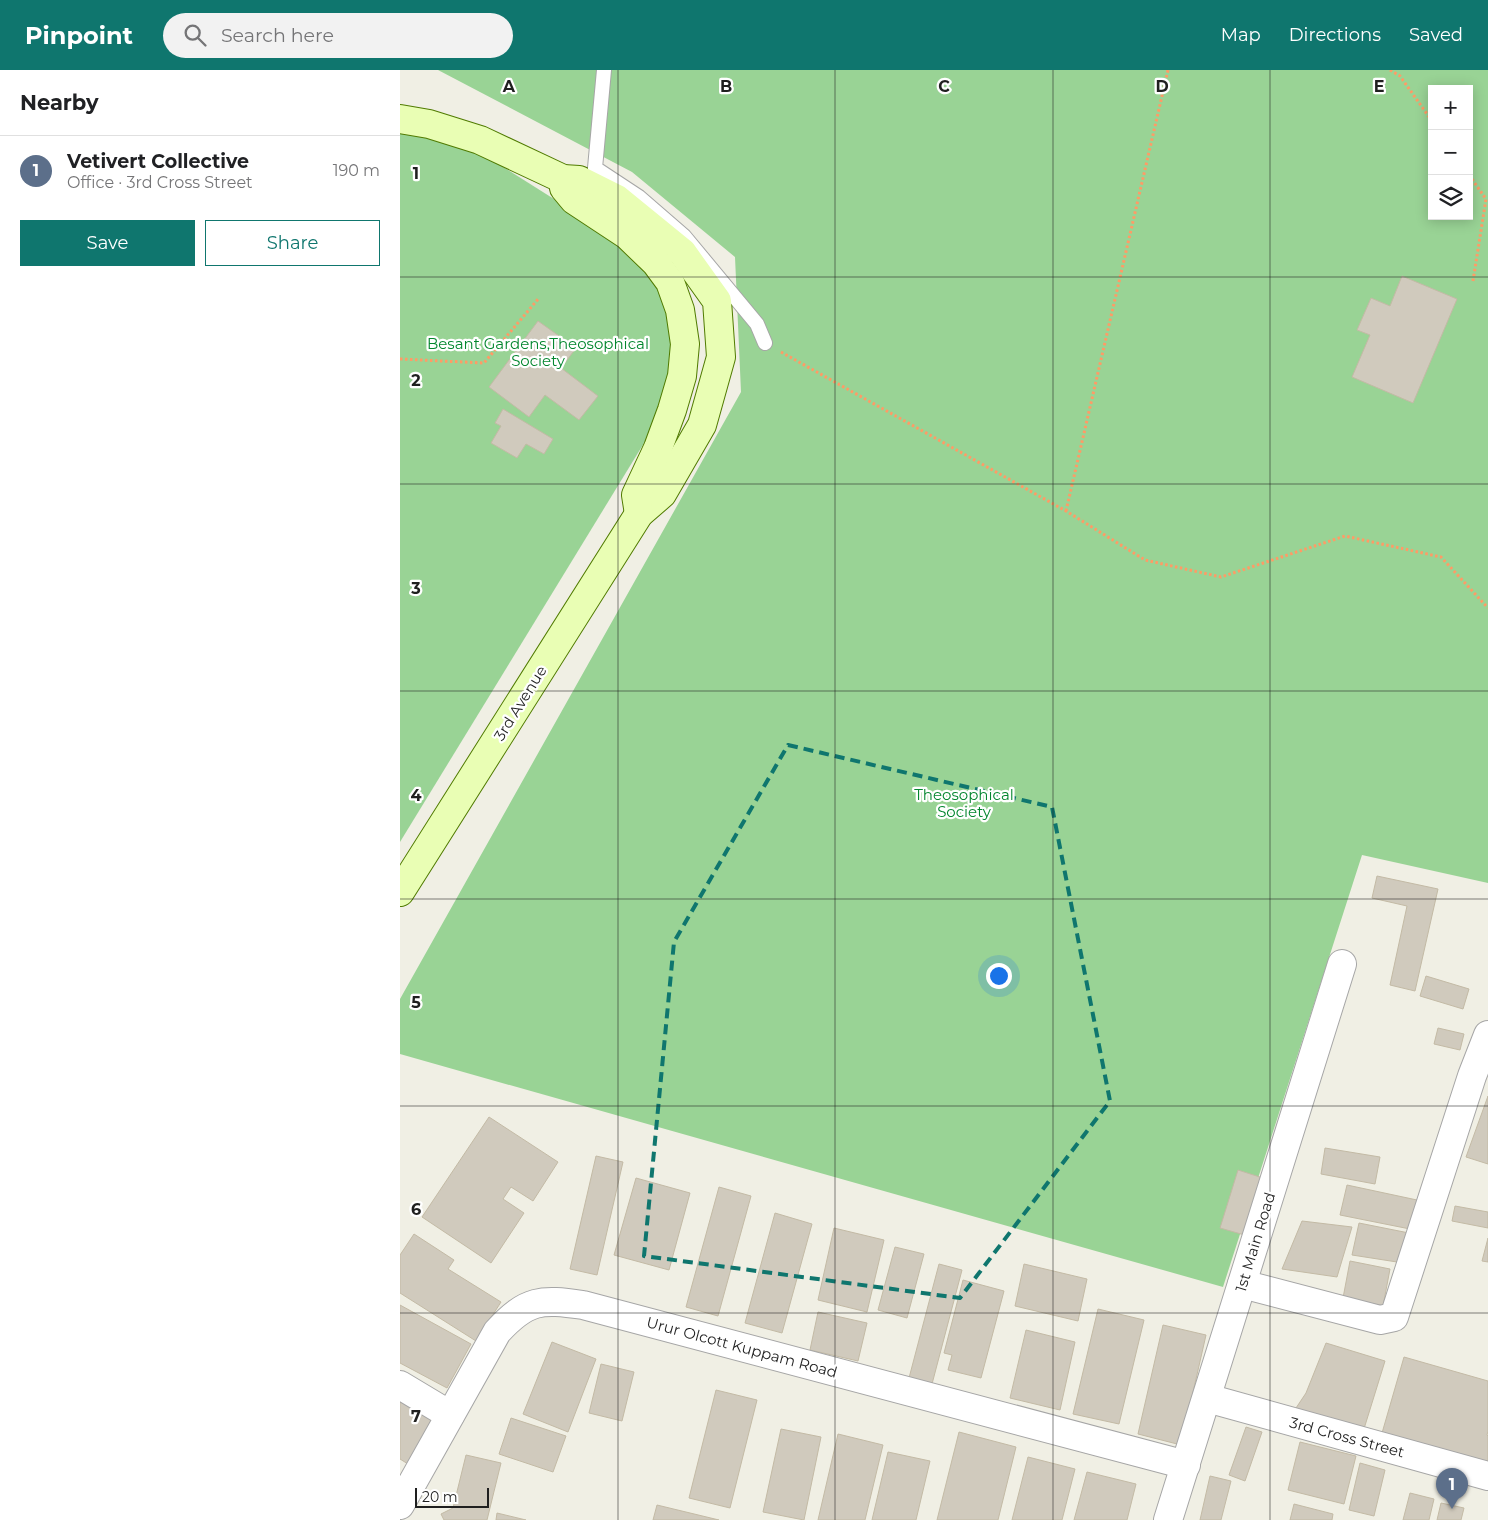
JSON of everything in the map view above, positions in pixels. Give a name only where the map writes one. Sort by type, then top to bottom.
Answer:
[{"type":"main road","name":"3rd Avenue","points":[[400,119],[429,124],[480,140],[563,179],[579,180],[617,199],[682,252],[716,301],[721,357],[702,425],[662,494],[639,514],[400,892]]},
{"type":"main road","points":[[563,179],[564,188],[574,200],[627,235],[656,263],[670,282],[680,310],[685,344],[682,376],[658,448],[636,495],[639,514]]},
{"type":"street","name":"1st Main Road","points":[[1168,1520],[1342,964]]},
{"type":"street","points":[[1242,1284],[1380,1320],[1394,1317],[1472,1076],[1488,1035]]},
{"type":"street","name":"Urur Olcott Kuppam Road","points":[[400,1505],[497,1332],[511,1317],[526,1306],[544,1302],[564,1302],[593,1308],[1186,1465]]},
{"type":"street","points":[[400,1385],[450,1415]]},
{"type":"street","name":"3rd Cross Street","points":[[1207,1398],[1488,1476]]},
{"type":"lane","points":[[604,70],[595,168],[639,198],[684,236],[758,324],[765,343]]},
{"type":"path","points":[[1066,511],[1168,70]]},
{"type":"path","points":[[1390,70],[1400,76],[1428,115]]},
{"type":"path","points":[[1473,181],[1486,199],[1473,281]]},
{"type":"path","points":[[400,359],[484,363],[539,298]]},
{"type":"path","points":[[765,343],[1066,511],[1145,560],[1221,577],[1345,536],[1441,557],[1488,608]]},
{"type":"highlighted area","points":[[788,745],[1052,807],[1110,1101],[960,1298],[644,1256],[674,942]]},
{"type":"green space","name":"Theosophical Society","points":[[438,70],[1488,70],[1488,883],[1362,855],[1223,1287],[400,1054],[400,999],[741,392],[735,257],[632,172]]},
{"type":"green space","name":"Besant Gardens,Theosophical Society","points":[[400,113],[427,119],[684,281],[682,381],[400,842]]},
{"type":"building","points":[[1402,276],[1457,299],[1413,403],[1352,377],[1370,335],[1357,330],[1371,298],[1390,306]]},
{"type":"building","points":[[538,321],[576,348],[561,368],[598,396],[579,420],[545,395],[529,417],[489,387]]},
{"type":"building","points":[[503,409],[553,439],[544,454],[526,444],[517,458],[491,443],[501,426],[495,423]]},
{"type":"building","points":[[1377,876],[1438,889],[1415,991],[1390,985],[1407,906],[1372,898]]},
{"type":"building","points":[[1426,976],[1469,989],[1463,1009],[1420,996]]},
{"type":"building","points":[[1438,1028],[1464,1034],[1460,1050],[1434,1044]]},
{"type":"building","points":[[1488,1096],[1488,1164],[1466,1157]]},
{"type":"building","points":[[489,1117],[558,1162],[533,1201],[511,1187],[503,1199],[524,1213],[491,1263],[422,1217]]},
{"type":"building","points":[[1325,1148],[1380,1157],[1375,1184],[1321,1174]]},
{"type":"building","points":[[596,1156],[623,1162],[597,1275],[570,1269]]},
{"type":"building","points":[[1238,1170],[1266,1179],[1248,1236],[1220,1228]]},
{"type":"building","points":[[636,1178],[690,1193],[669,1270],[614,1255]]},
{"type":"building","points":[[1347,1185],[1417,1200],[1410,1229],[1340,1215]]},
{"type":"building","points":[[719,1187],[751,1196],[718,1316],[686,1307]]},
{"type":"building","points":[[1455,1206],[1488,1212],[1488,1228],[1452,1221]]},
{"type":"building","points":[[775,1213],[812,1224],[782,1333],[745,1323]]},
{"type":"building","points":[[1302,1221],[1352,1227],[1337,1277],[1282,1269]]},
{"type":"building","points":[[1359,1223],[1409,1233],[1397,1262],[1352,1255]]},
{"type":"building","points":[[834,1228],[884,1240],[867,1312],[818,1300]]},
{"type":"building","points":[[414,1234],[454,1260],[448,1269],[501,1302],[476,1341],[400,1293],[400,1255]]},
{"type":"building","points":[[1488,1238],[1488,1262],[1482,1261]]},
{"type":"building","points":[[895,1247],[924,1254],[907,1318],[878,1310]]},
{"type":"building","points":[[1350,1261],[1390,1269],[1383,1306],[1343,1298]]},
{"type":"building","points":[[939,1264],[962,1270],[932,1384],[909,1378]]},
{"type":"building","points":[[1024,1264],[1087,1279],[1078,1321],[1015,1306]]},
{"type":"building","points":[[963,1280],[1004,1291],[981,1378],[948,1370],[952,1355],[944,1353]]},
{"type":"building","points":[[400,1305],[471,1344],[447,1388],[400,1363]]},
{"type":"building","points":[[1098,1309],[1144,1320],[1119,1424],[1073,1414]]},
{"type":"building","points":[[818,1312],[867,1323],[858,1361],[810,1350]]},
{"type":"building","points":[[1163,1325],[1206,1335],[1181,1445],[1138,1434]]},
{"type":"building","points":[[1026,1330],[1075,1342],[1060,1410],[1010,1398]]},
{"type":"building","points":[[552,1342],[596,1359],[568,1432],[523,1414]]},
{"type":"building","points":[[1326,1343],[1385,1361],[1363,1432],[1294,1411],[1306,1393]]},
{"type":"building","points":[[1404,1357],[1488,1381],[1488,1471],[1380,1440]]},
{"type":"building","points":[[601,1364],[634,1372],[622,1421],[589,1413]]},
{"type":"building","points":[[716,1390],[757,1400],[730,1508],[689,1498]]},
{"type":"building","points":[[400,1394],[436,1415],[408,1464],[400,1459]]},
{"type":"building","points":[[511,1418],[566,1436],[553,1472],[499,1454]]},
{"type":"building","points":[[1246,1427],[1262,1432],[1245,1481],[1229,1475]]},
{"type":"building","points":[[781,1429],[821,1437],[804,1520],[763,1512]]},
{"type":"building","points":[[959,1432],[1016,1447],[998,1520],[937,1520]]},
{"type":"building","points":[[838,1434],[883,1445],[865,1520],[818,1520]]},
{"type":"building","points":[[1300,1442],[1356,1456],[1344,1504],[1288,1490]]},
{"type":"building","points":[[888,1452],[930,1461],[916,1520],[872,1520]]},
{"type":"building","points":[[466,1455],[501,1463],[487,1520],[444,1520],[441,1514],[453,1508]]},
{"type":"building","points":[[1028,1457],[1075,1469],[1062,1520],[1012,1520]]},
{"type":"building","points":[[1360,1463],[1385,1470],[1374,1516],[1349,1510]]},
{"type":"building","points":[[1087,1472],[1136,1484],[1127,1520],[1074,1520]]},
{"type":"building","points":[[1210,1476],[1231,1481],[1221,1520],[1200,1520]]},
{"type":"building","points":[[1410,1493],[1434,1499],[1429,1520],[1403,1520]]},
{"type":"building","points":[[1441,1503],[1464,1508],[1461,1520],[1437,1520]]},
{"type":"building","points":[[1294,1504],[1333,1514],[1332,1520],[1290,1520]]},
{"type":"building","points":[[657,1505],[719,1520],[653,1520]]},
{"type":"building","points":[[497,1513],[526,1520],[496,1520]]},
{"type":"place","name":"Vetivert Collective","points":[[1452,1509]]}]
